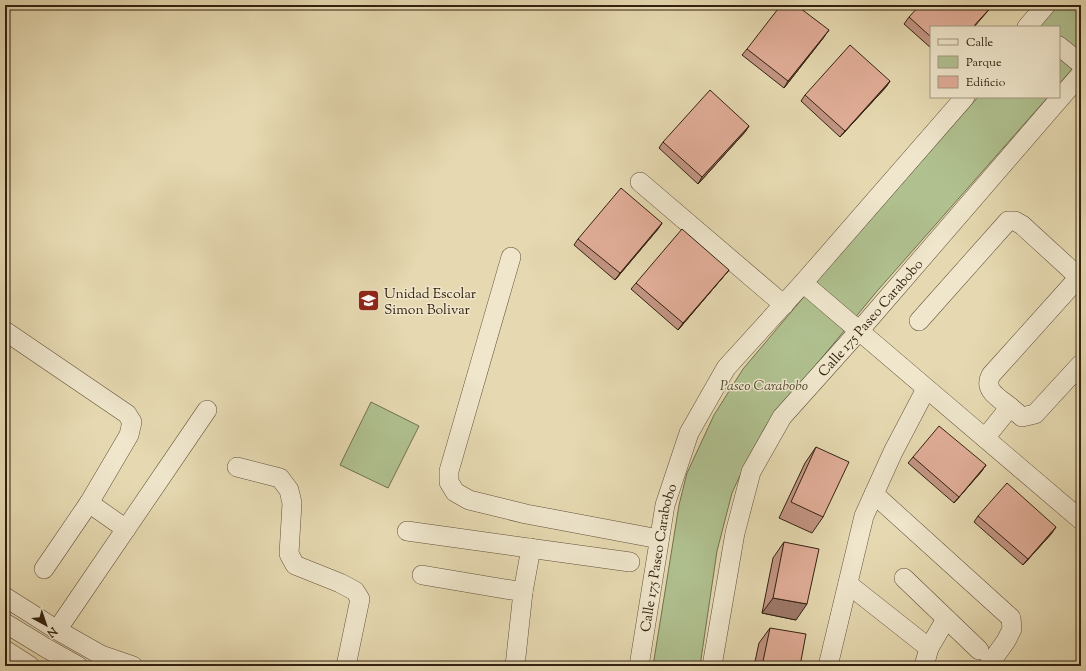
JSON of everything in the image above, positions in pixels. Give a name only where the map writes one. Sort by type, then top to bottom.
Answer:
[{"type":"street","points":[[1032,25],[1046,5]]},
{"type":"street","points":[[1060,47],[1081,64]]},
{"type":"street","name":"Calle 175 Paseo Carabobo","points":[[712,666],[735,533],[751,472],[782,417],[859,331],[1081,74]]},
{"type":"street","name":"Calle 175 Paseo Carabobo","points":[[639,666],[665,505],[689,433],[726,368],[804,283],[965,98]]},
{"type":"street","points":[[640,182],[784,305]]},
{"type":"street","points":[[918,321],[1008,221],[1015,221],[1022,225],[1080,278],[991,375],[988,382],[988,388],[1022,417],[1035,414],[1081,364]]},
{"type":"street","points":[[511,257],[450,471],[450,482],[455,492],[469,500],[526,514],[659,539]]},
{"type":"street","points":[[804,283],[926,389],[1081,520]]},
{"type":"street","points":[[5,330],[127,414],[132,422],[129,435],[89,503],[44,569]]},
{"type":"street","points":[[828,666],[864,516],[893,452],[926,389]]},
{"type":"street","points":[[985,438],[1010,407]]},
{"type":"street","points":[[57,630],[208,410]]},
{"type":"street","points":[[237,467],[280,478],[289,490],[292,503],[290,554],[295,565],[340,583],[355,591],[360,599],[346,666]]},
{"type":"street","points":[[874,494],[1011,618],[1012,629],[1006,641],[983,658],[904,578]]},
{"type":"street","points":[[89,503],[126,529]]},
{"type":"street","points":[[407,531],[630,562]]},
{"type":"street","points":[[515,666],[523,592],[531,548]]},
{"type":"street","points":[[422,576],[523,592]]},
{"type":"street","points":[[848,584],[927,657],[946,619]]},
{"type":"street","points":[[5,597],[101,656],[133,666]]},
{"type":"street","points":[[5,623],[78,666]]},
{"type":"street","points":[[5,650],[30,666]]},
{"type":"green space","points":[[1058,5],[1081,5],[1081,59],[1060,83],[1060,26],[1040,26]]},
{"type":"green space","name":"Paseo Carabobo","points":[[977,98],[1047,98],[878,290],[767,424],[748,458],[732,493],[717,551],[700,666],[653,666],[679,505],[687,473],[714,415],[743,369],[840,254]]},
{"type":"green space","points":[[371,402],[419,426],[388,488],[340,465]]},
{"type":"building","points":[[781,5],[796,5],[829,30],[788,81],[747,49]]},
{"type":"building","points":[[920,5],[992,6],[974,26],[930,26],[930,36],[909,17]]},
{"type":"building","points":[[850,45],[890,81],[845,131],[805,95]]},
{"type":"building","points":[[710,90],[749,126],[702,177],[663,142]]},
{"type":"building","points":[[621,188],[662,223],[620,273],[578,239]]},
{"type":"building","points":[[682,229],[729,270],[683,323],[636,283]]},
{"type":"building","points":[[939,426],[986,465],[959,497],[913,457]]},
{"type":"building","points":[[816,447],[849,462],[823,517],[791,502]]},
{"type":"building","points":[[1007,483],[1056,527],[1028,559],[978,516]]},
{"type":"building","points":[[784,542],[819,549],[807,604],[773,598]]},
{"type":"building","points":[[770,628],[806,634],[800,666],[762,666]]},
{"type":"place","name":"Unidad Escolar Simon Bolivar","points":[[369,301]]}]
